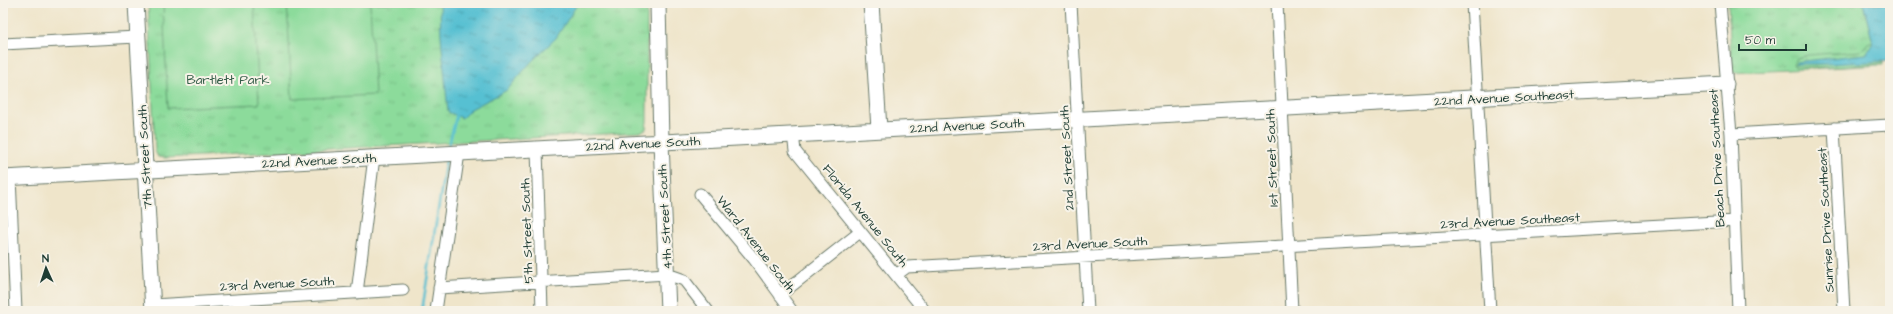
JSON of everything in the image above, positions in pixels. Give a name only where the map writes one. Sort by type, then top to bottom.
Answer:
[{"type":"street","name":"7th Street South","points":[[136,3],[153,308]]},
{"type":"street","name":"4th Street South","points":[[658,3],[661,142],[668,311]]},
{"type":"street","points":[[871,3],[879,130]]},
{"type":"street","name":"2nd Street South","points":[[1071,3],[1088,311]]},
{"type":"street","name":"1st Street South","points":[[1277,3],[1292,311]]},
{"type":"street","points":[[1472,3],[1490,311]]},
{"type":"street","name":"Beach Drive Southeast","points":[[1720,3],[1731,134],[1738,311]]},
{"type":"street","points":[[3,44],[137,37]]},
{"type":"street","name":"22nd Avenue Southeast","points":[[1283,108],[1726,84]]},
{"type":"street","name":"22nd Avenue South","points":[[6,177],[1283,108]]},
{"type":"street","points":[[1731,134],[1890,125]]},
{"type":"street","name":"Sunrise Drive Southeast","points":[[1834,128],[1844,311]]},
{"type":"street","name":"Florida Avenue South","points":[[793,134],[796,151],[925,311]]},
{"type":"street","name":"5th Street South","points":[[537,149],[542,311]]},
{"type":"street","points":[[436,311],[459,152]]},
{"type":"street","points":[[357,293],[374,157]]},
{"type":"street","points":[[6,177],[16,311]]},
{"type":"street","name":"Ward Avenue South","points":[[700,194],[754,259],[792,311]]},
{"type":"street","name":"23rd Avenue Southeast","points":[[1288,247],[1734,221]]},
{"type":"street","points":[[780,295],[860,232]]},
{"type":"street","name":"23rd Avenue South","points":[[896,275],[907,267],[1288,247]]},
{"type":"street","points":[[439,288],[667,274],[684,280],[708,311]]},
{"type":"street","name":"23rd Avenue South","points":[[153,308],[403,290]]},
{"type":"green space","name":"Bartlett Park","points":[[148,3],[647,3],[646,129],[640,132],[165,158],[158,157],[155,151]]},
{"type":"green space","points":[[163,3],[254,3],[259,104],[168,108]]},
{"type":"green space","points":[[287,3],[370,3],[375,95],[292,99]]},
{"type":"green space","points":[[1728,3],[1863,3],[1873,43],[1883,61],[1883,65],[1732,73]]},
{"type":"green space","points":[[1868,43],[1873,43],[1890,61],[1839,67],[1795,67],[1793,64],[1796,58],[1808,55],[1861,51]]},
{"type":"water","points":[[440,3],[578,3],[556,38],[531,62],[507,90],[471,109],[462,118],[448,112],[441,36]]},
{"type":"water","points":[[1863,3],[1890,3],[1890,61],[1795,64],[1796,62],[1866,54],[1873,43]]},
{"type":"waterway","points":[[448,149],[457,113]]},
{"type":"waterway","points":[[422,311],[446,160]]}]
